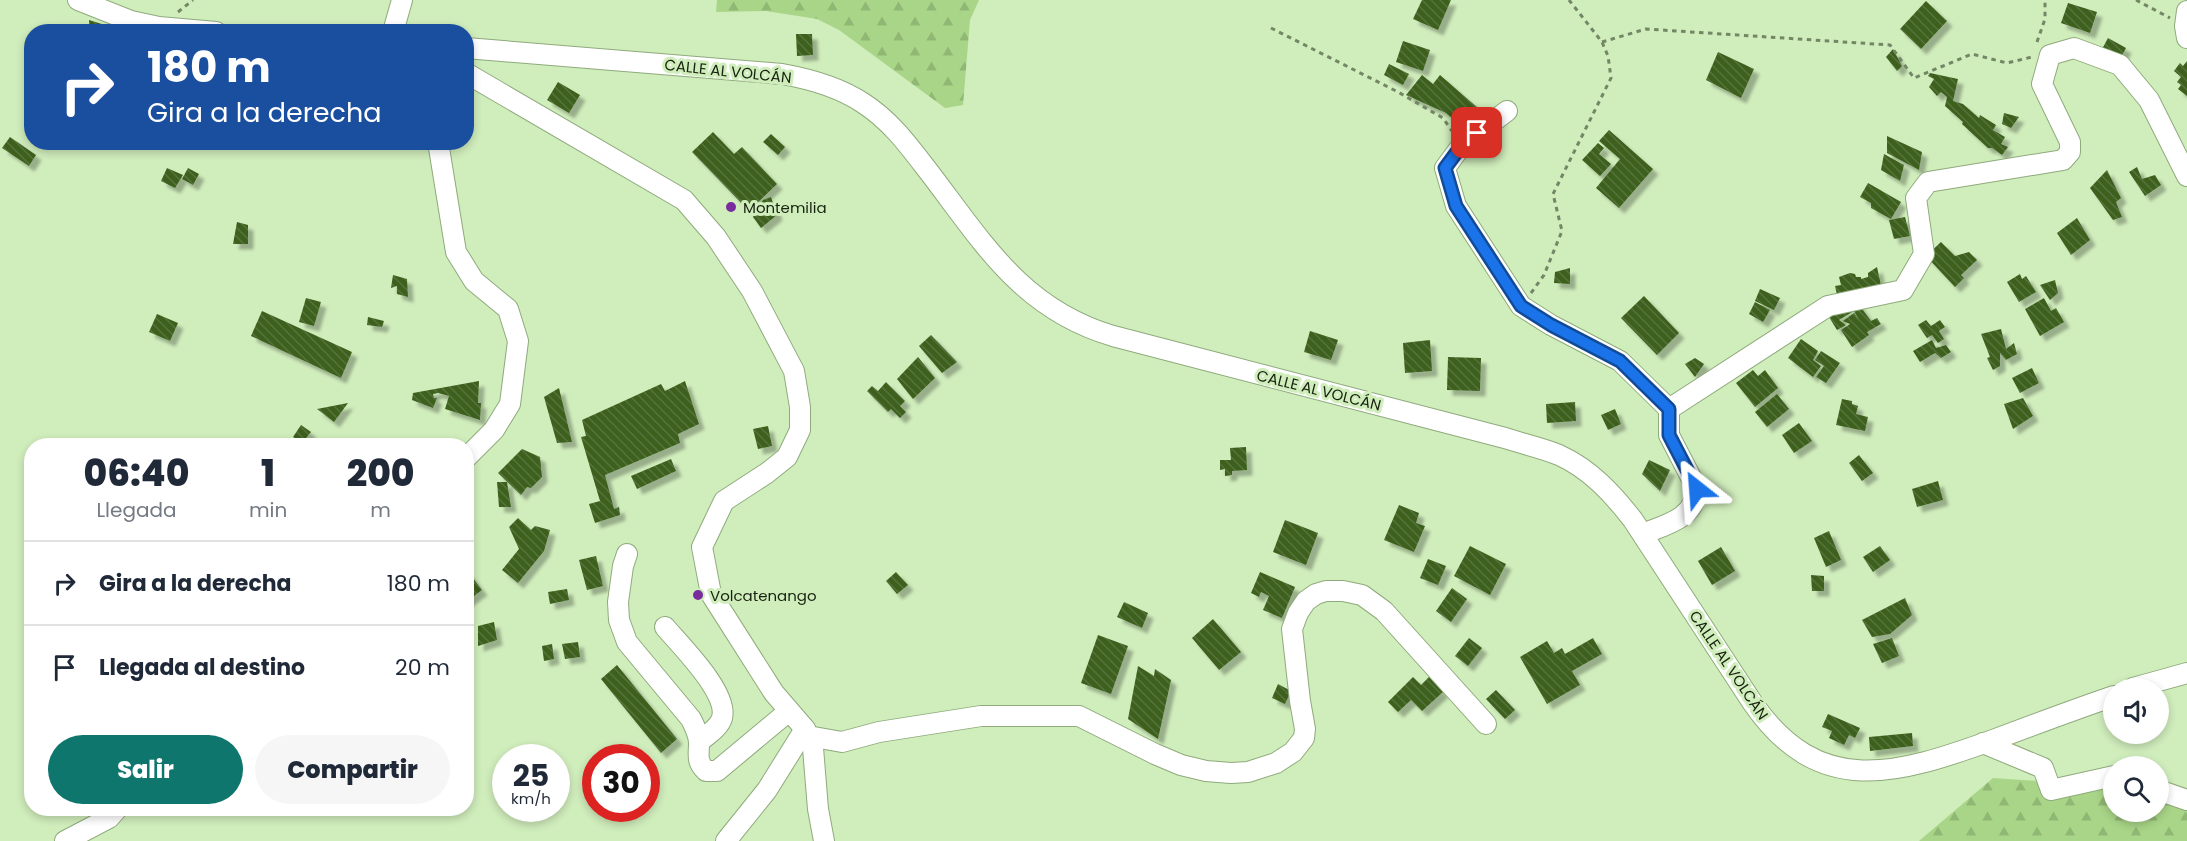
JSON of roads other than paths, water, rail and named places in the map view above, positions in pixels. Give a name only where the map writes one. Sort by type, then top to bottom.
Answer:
[{"type":"street","points":[[78,0],[119,18],[142,24]]},
{"type":"street","points":[[395,24],[402,0]]},
{"type":"street","points":[[1669,409],[1828,306],[1903,290],[1924,254],[1916,198],[1928,182],[2063,160],[2070,153],[2070,142],[2042,84],[2050,55],[2074,48],[2120,65],[2149,100],[2187,176]]},
{"type":"street","name":"CALLE AL VOLCÁN","points":[[474,49],[782,74],[842,91],[864,104],[896,130],[994,258],[1029,293],[1085,327],[1505,438],[1559,455],[1584,470],[1604,486],[1624,507],[1756,708],[1779,736],[1812,757],[1834,766],[1877,771],[1920,764],[2103,700]]},
{"type":"street","points":[[474,78],[684,200],[716,237],[752,291],[794,371],[800,407],[800,430],[787,457],[724,501],[702,547],[711,594],[774,693],[807,733],[813,748],[818,809],[824,841]]},
{"type":"street","points":[[1507,111],[1462,145],[1445,168],[1456,206],[1521,306],[1551,325],[1620,361],[1669,409],[1669,435],[1697,489],[1696,499],[1683,517],[1643,534]]},
{"type":"street","points":[[439,150],[456,252],[474,281],[508,309],[518,341],[510,404],[494,430],[474,450]]},
{"type":"street","points":[[627,554],[622,566],[618,603],[619,620],[627,642],[691,719],[699,742],[697,755],[699,765],[706,771],[717,771],[789,711]]},
{"type":"street","points":[[807,733],[842,742],[879,732],[981,716],[1079,716],[1181,765],[1215,771],[1248,772],[1276,763],[1293,752],[1304,738],[1305,729],[1298,690],[1292,629],[1306,600],[1326,591],[1362,595],[1384,611],[1486,724]]},
{"type":"street","points":[[665,627],[711,683],[721,702],[723,716],[718,725],[699,742]]},
{"type":"street","points":[[2167,678],[2187,673]]},
{"type":"street","points":[[726,841],[767,790],[807,733]]},
{"type":"street","points":[[1983,743],[2043,768],[2051,790],[2103,778]]},
{"type":"street","points":[[2169,794],[2187,800]]},
{"type":"street","points":[[65,841],[111,816]]},
{"type":"place","name":"Montemilia","points":[[731,207]]},
{"type":"place","name":"Volcatenango","points":[[698,595]]}]
